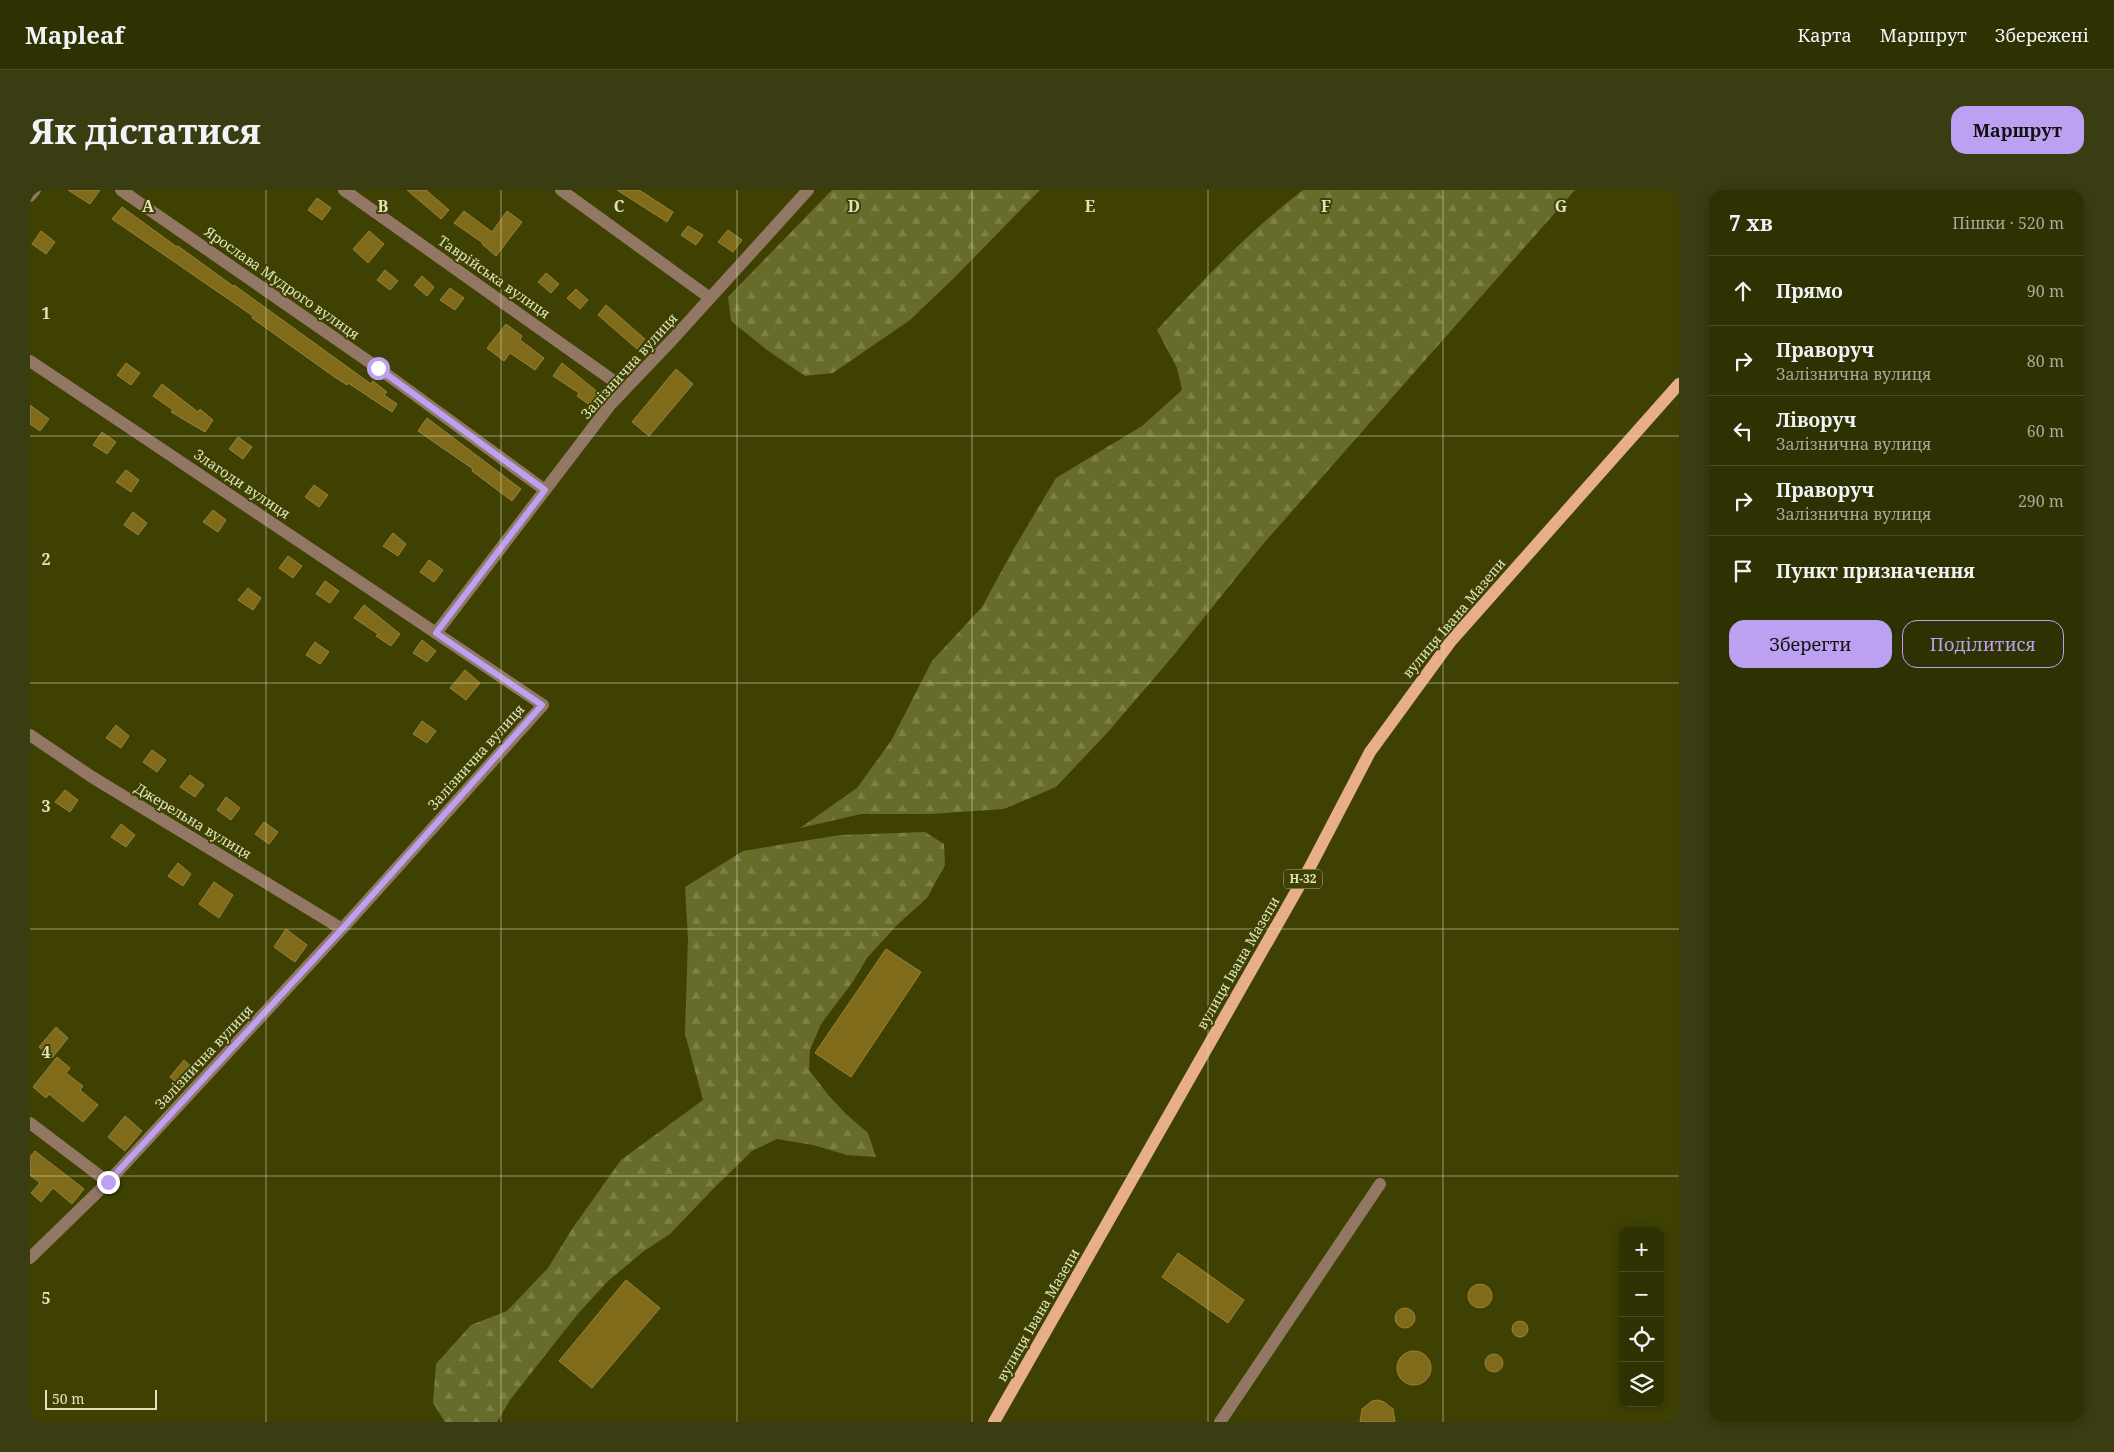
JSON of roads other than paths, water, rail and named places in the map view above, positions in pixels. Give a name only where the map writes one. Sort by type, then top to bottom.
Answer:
[{"type":"main road","name":"вулиця Івана Мазепи","points":[[994,1422],[1310,868],[1370,752],[1451,641],[1679,384]]},
{"type":"street","points":[[30,196],[35,190]]},
{"type":"street","name":"Ярослава Мудрого вулиця","points":[[121,190],[378,368],[545,490]]},
{"type":"street","name":"Таврійська вулиця","points":[[344,190],[625,389]]},
{"type":"street","points":[[561,190],[710,298]]},
{"type":"street","name":"Залізнична вулиця","points":[[30,1258],[108,1182],[342,929],[542,705],[436,633],[610,405],[808,190]]},
{"type":"street","name":"Злагоди вулиця","points":[[30,361],[436,633]]},
{"type":"street","name":"Джерельна вулиця","points":[[30,735],[92,777],[342,929]]},
{"type":"street","points":[[30,1123],[108,1182]]},
{"type":"street","points":[[1220,1422],[1380,1184]]}]
